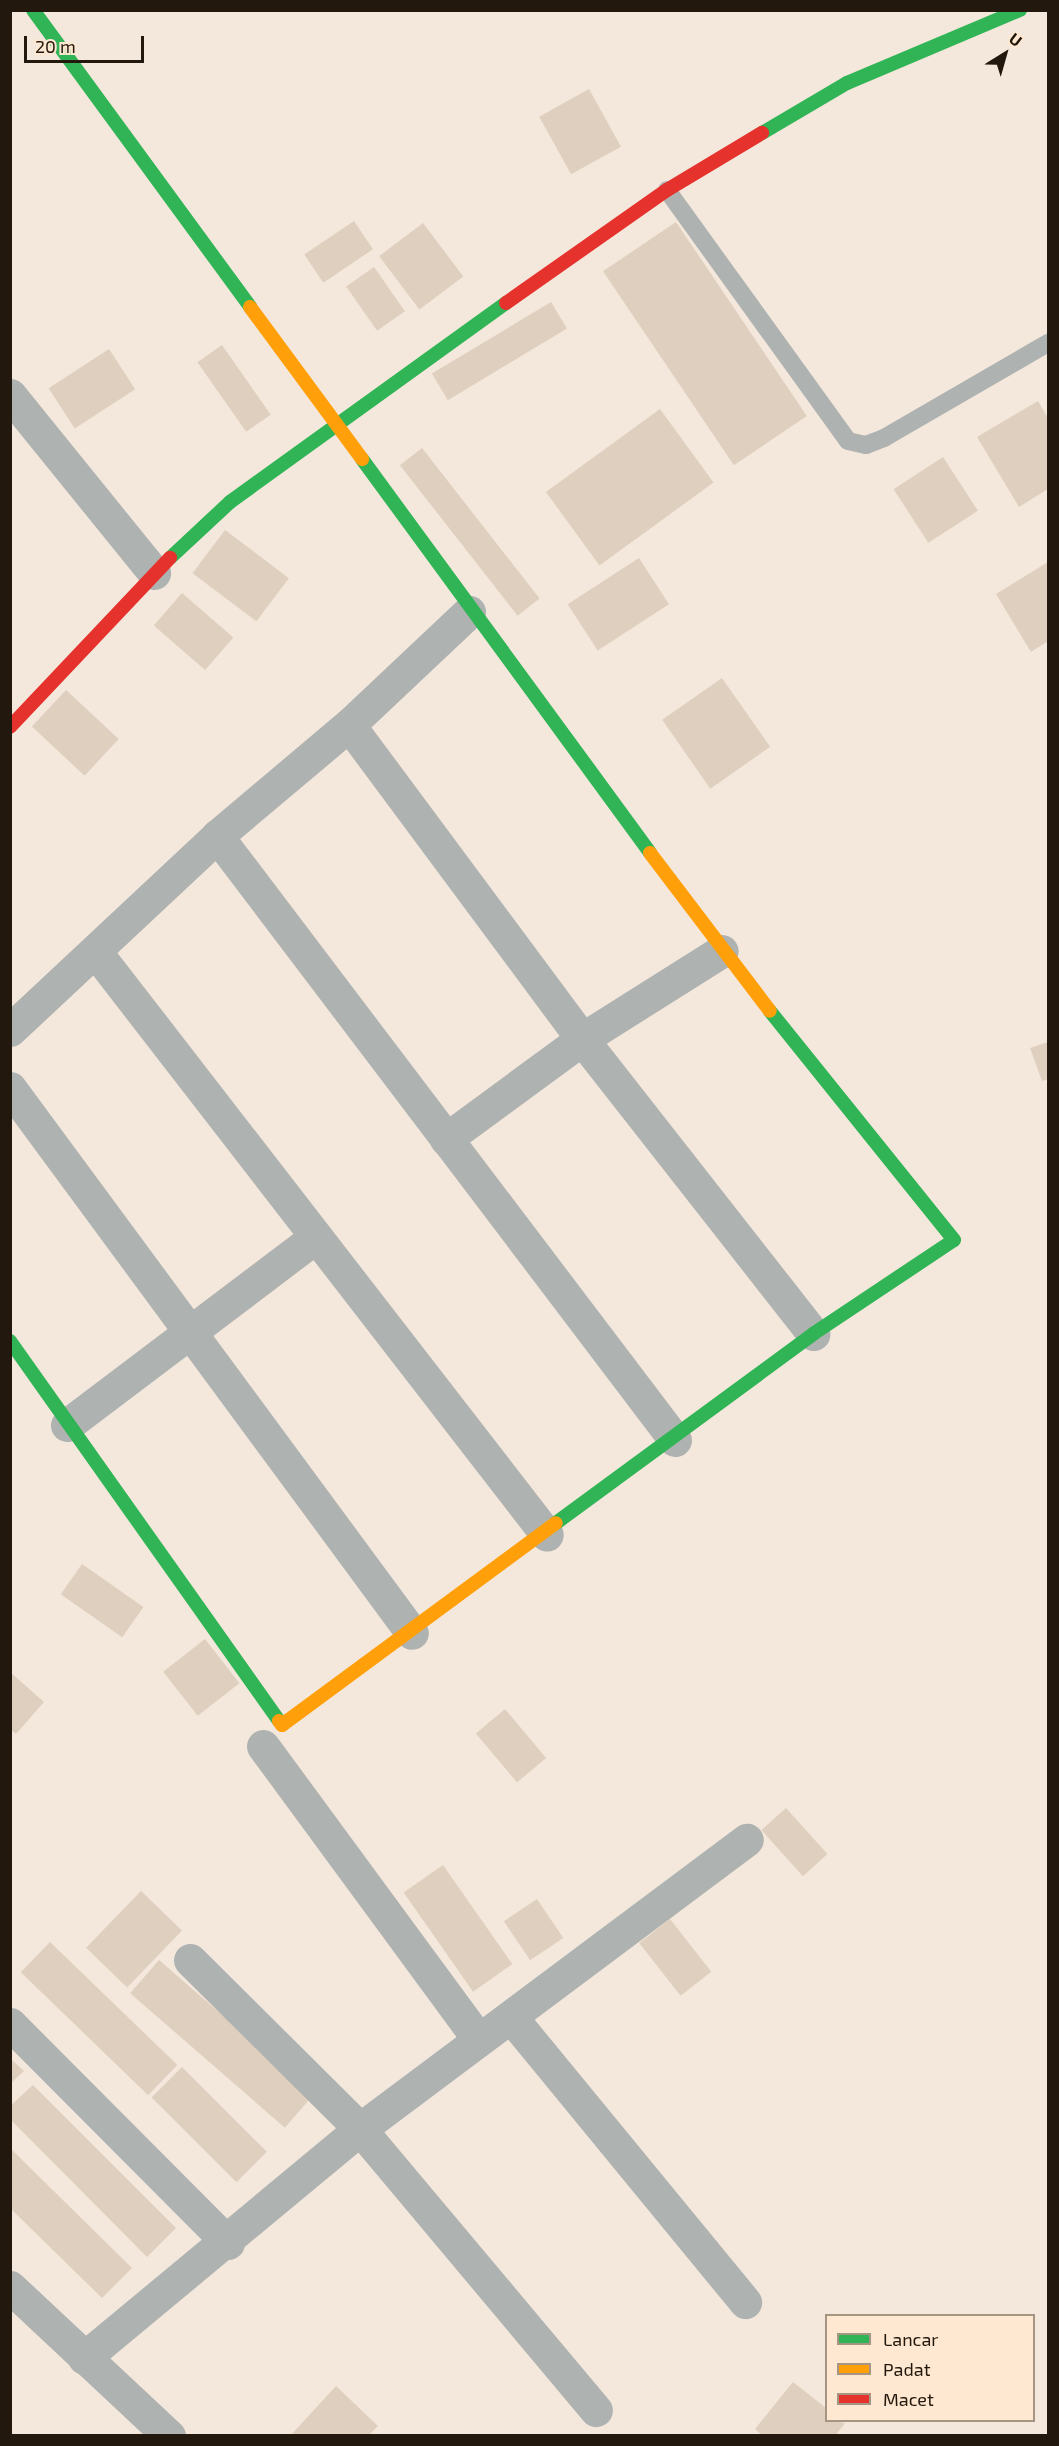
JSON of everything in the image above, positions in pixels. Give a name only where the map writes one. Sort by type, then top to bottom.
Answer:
[{"type":"street","points":[[10,1341],[67,1425],[282,1725],[547,1535],[813,1334],[954,1240],[722,951],[332,425],[33,10]]},
{"type":"street","points":[[10,727],[154,573],[230,502],[332,425],[667,190],[847,83],[1020,10]]},
{"type":"street","points":[[10,395],[154,573]]},
{"type":"street","points":[[10,1030],[217,836],[349,725],[469,612]]},
{"type":"street","points":[[349,725],[582,1039],[813,1334]]},
{"type":"street","points":[[217,836],[675,1440]]},
{"type":"street","points":[[95,951],[547,1535]]},
{"type":"street","points":[[446,1139],[582,1039],[722,951]]},
{"type":"street","points":[[10,1088],[412,1633]]},
{"type":"street","points":[[67,1425],[316,1237]]},
{"type":"street","points":[[262,1746],[478,2039]]},
{"type":"street","points":[[84,2358],[228,2244],[360,2129],[747,1840]]},
{"type":"street","points":[[190,1960],[360,2129],[597,2410]]},
{"type":"street","points":[[511,2017],[745,2302]]},
{"type":"street","points":[[10,2024],[228,2244]]},
{"type":"street","points":[[10,2287],[169,2436]]},
{"type":"lane","points":[[667,190],[848,441],[866,445],[884,438],[1048,343]]},
{"type":"building","points":[[589,89],[621,147],[571,174],[539,117]]},
{"type":"building","points":[[354,221],[373,249],[323,283],[304,255]]},
{"type":"building","points":[[676,222],[807,416],[734,465],[603,271]]},
{"type":"building","points":[[423,223],[463,277],[419,310],[379,256]]},
{"type":"building","points":[[374,267],[405,311],[377,331],[346,287]]},
{"type":"building","points":[[551,302],[567,329],[448,400],[432,374]]},
{"type":"building","points":[[222,345],[271,415],[246,432],[197,362]]},
{"type":"building","points":[[109,349],[135,389],[75,428],[49,388]]},
{"type":"building","points":[[1038,401],[1048,418],[1048,489],[1019,507],[977,437]]},
{"type":"building","points":[[660,409],[713,483],[599,565],[546,492]]},
{"type":"building","points":[[422,448],[540,599],[518,616],[400,465]]},
{"type":"building","points":[[943,457],[978,511],[928,543],[894,489]]},
{"type":"building","points":[[225,530],[289,578],[256,621],[193,573]]},
{"type":"building","points":[[639,558],[669,604],[598,650],[568,604]]},
{"type":"building","points":[[1048,562],[1048,641],[1031,652],[996,594]]},
{"type":"building","points":[[182,593],[233,638],[205,670],[154,625]]},
{"type":"building","points":[[722,678],[770,747],[710,789],[662,720]]},
{"type":"building","points":[[66,690],[119,739],[85,776],[32,727]]},
{"type":"building","points":[[1048,1042],[1048,1079],[1042,1081],[1030,1048]]},
{"type":"building","points":[[82,1564],[143,1607],[122,1637],[61,1594]]},
{"type":"building","points":[[205,1639],[239,1683],[198,1716],[163,1672]]},
{"type":"building","points":[[10,1672],[44,1702],[16,1734],[10,1729]]},
{"type":"building","points":[[505,1709],[546,1758],[517,1782],[476,1733]]},
{"type":"building","points":[[786,1808],[827,1854],[803,1876],[761,1830]]},
{"type":"building","points":[[443,1865],[512,1964],[473,1992],[404,1893]]},
{"type":"building","points":[[141,1891],[182,1931],[127,1987],[86,1948]]},
{"type":"building","points":[[537,1899],[563,1938],[530,1960],[504,1921]]},
{"type":"building","points":[[670,1919],[711,1972],[681,1996],[639,1943]]},
{"type":"building","points":[[50,1942],[177,2065],[148,2095],[21,1972]]},
{"type":"building","points":[[159,1960],[314,2094],[285,2128],[130,1993]]},
{"type":"building","points":[[10,2058],[24,2071],[10,2084]]},
{"type":"building","points":[[182,2067],[267,2152],[236,2182],[152,2097]]},
{"type":"building","points":[[33,2085],[176,2228],[147,2257],[10,2119],[10,2106]]},
{"type":"building","points":[[10,2148],[132,2268],[102,2298],[10,2208]]},
{"type":"building","points":[[793,2382],[825,2407],[825,2422],[845,2423],[835,2436],[763,2436],[755,2429]]},
{"type":"building","points":[[336,2386],[378,2426],[368,2436],[290,2436]]},
{"type":"traffic: fast","points":[[33,10],[250,307]]},
{"type":"traffic: fast","points":[[762,133],[847,83],[1020,10]]},
{"type":"traffic: fast","points":[[170,558],[230,502],[506,303]]},
{"type":"traffic: fast","points":[[362,459],[650,853]]},
{"type":"traffic: fast","points":[[556,1523],[813,1334],[954,1240],[770,1011]]},
{"type":"traffic: fast","points":[[10,1341],[279,1721]]},
{"type":"traffic: slow","points":[[250,307],[362,459]]},
{"type":"traffic: slow","points":[[650,853],[770,1011]]},
{"type":"traffic: slow","points":[[279,1721],[282,1725],[556,1523]]},
{"type":"traffic: jam","points":[[506,303],[667,190],[762,133]]},
{"type":"traffic: jam","points":[[10,727],[170,558]]}]
